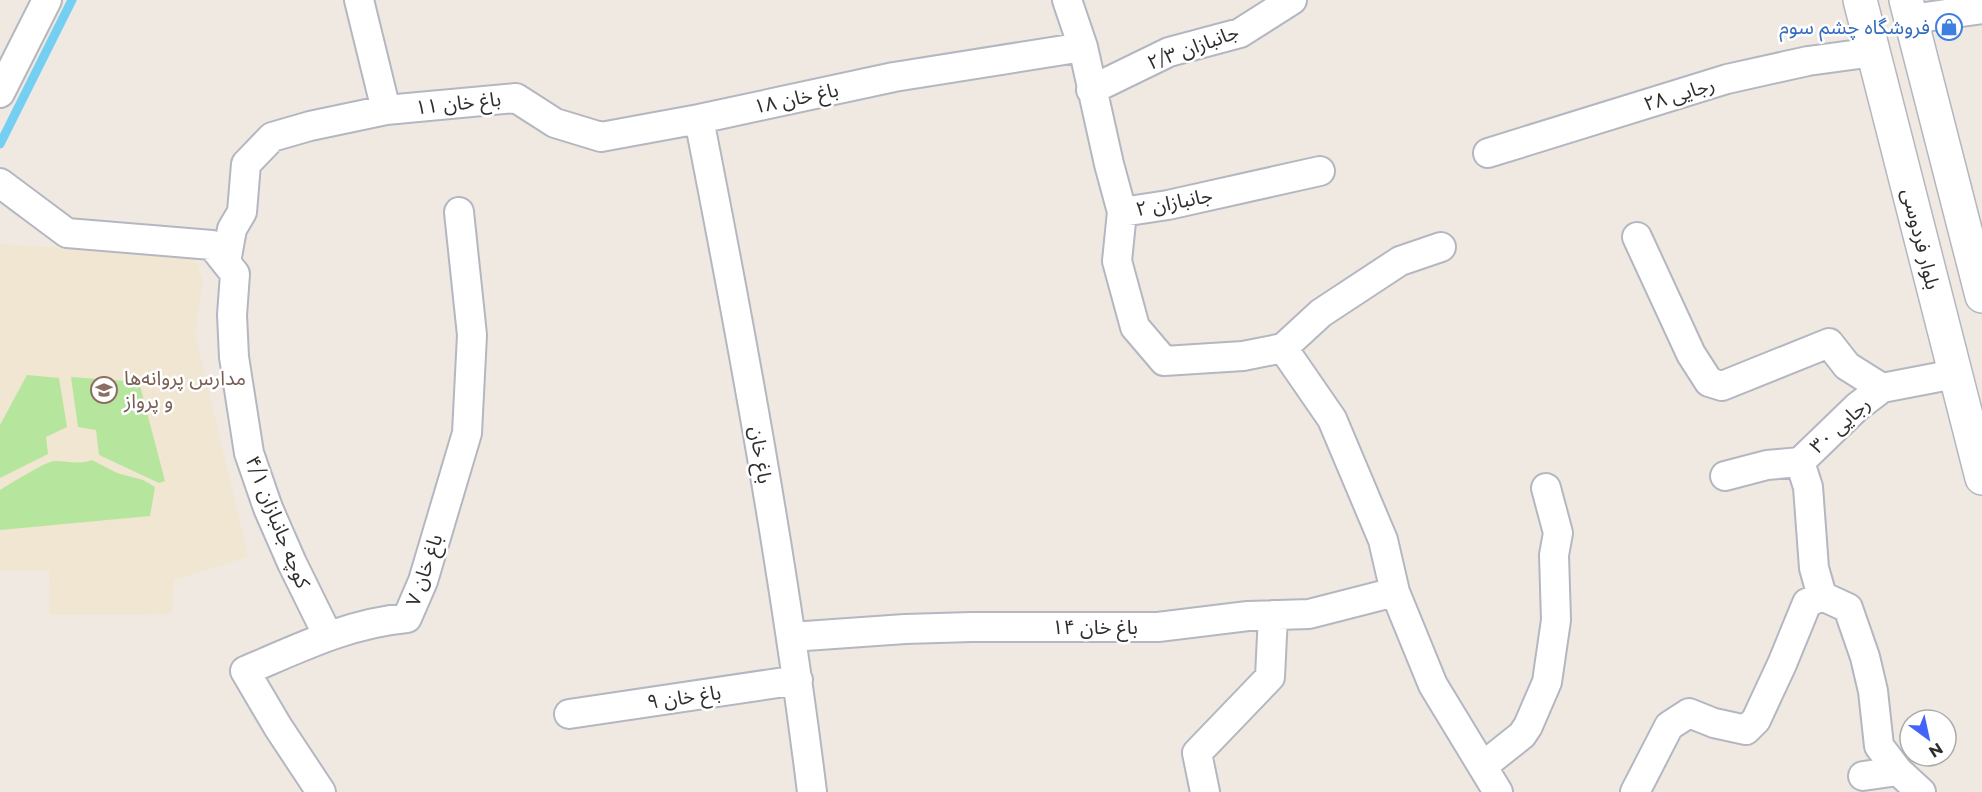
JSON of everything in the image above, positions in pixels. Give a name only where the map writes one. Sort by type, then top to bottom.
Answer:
[{"type":"main road","name":"بلوار فردوسی","points":[[1860,0],[1982,478]]},
{"type":"main road","points":[[1909,10],[1982,296]]},
{"type":"street","points":[[0,93],[47,0]]},
{"type":"street","points":[[359,0],[386,110]]},
{"type":"street","name":"جانبازان ۲","points":[[1067,0],[1083,48],[1091,90],[1122,212],[1168,205],[1320,171]]},
{"type":"street","name":"جانبازان ۲/۳","points":[[1091,90],[1169,52],[1240,33],[1257,10],[1292,0]]},
{"type":"street","points":[[1909,10],[1982,9]]},
{"type":"street","name":"باغ خان ۱۸","points":[[699,119],[894,77],[1083,48]]},
{"type":"street","name":"رجایی ۲۸","points":[[1488,153],[1727,79],[1808,61],[1874,52]]},
{"type":"street","name":"باغ خان ۱۱","points":[[226,262],[232,229],[242,212],[246,164],[272,137],[386,110],[516,98],[555,123],[600,137],[699,119]]},
{"type":"street","name":"باغ خان","points":[[699,119],[742,338],[798,680],[812,792]]},
{"type":"street","points":[[0,183],[67,233],[212,245],[226,262]]},
{"type":"street","name":"باغ خان ۷","points":[[314,790],[244,671],[328,636],[380,620],[406,618],[423,581],[467,433],[472,335],[459,212]]},
{"type":"street","points":[[1122,212],[1117,261],[1135,327],[1164,362],[1243,356],[1283,348],[1321,312],[1390,267],[1400,261],[1441,247]]},
{"type":"street","points":[[1637,237],[1690,354],[1709,382],[1722,386],[1829,343],[1847,366],[1882,388]]},
{"type":"street","name":"کوچه جانبازان ۴/۱","points":[[226,262],[235,274],[232,315],[234,357],[249,453],[268,508],[328,636]]},
{"type":"street","points":[[1283,348],[1332,418],[1383,540],[1395,592],[1433,685],[1498,792]]},
{"type":"street","name":"رجایی ۳۰","points":[[1725,476],[1767,465],[1800,462],[1857,407],[1882,388],[1955,374]]},
{"type":"street","points":[[1800,462],[1808,487],[1814,568],[1822,596],[1848,608],[1865,657],[1873,692],[1879,746],[1898,771],[1921,792]]},
{"type":"street","points":[[1483,766],[1522,735],[1547,682],[1556,620],[1554,555],[1558,533],[1546,488]]},
{"type":"street","name":"باغ خان ۱۴","points":[[791,637],[971,627],[1158,627],[1248,616],[1309,614],[1395,592]]},
{"type":"street","points":[[1635,792],[1670,726],[1689,713],[1714,723],[1746,730],[1756,720],[1807,603],[1822,596]]},
{"type":"street","points":[[1205,792],[1197,753],[1270,677],[1273,615]]},
{"type":"street","name":"باغ خان ۹","points":[[569,714],[798,680]]},
{"type":"street","points":[[1863,776],[1898,771]]},
{"type":"shaded area","name":"مدارس پروانه‌ها و پرواز","points":[[0,244],[194,256],[203,281],[195,334],[248,557],[174,580],[172,614],[50,615],[49,571],[0,571]]},
{"type":"green space","points":[[27,375],[59,378],[67,427],[46,437],[48,454],[0,478],[0,425]]},
{"type":"green space","points":[[71,377],[139,382],[165,481],[159,483],[99,455],[96,430],[78,427]]},
{"type":"green space","points":[[92,460],[117,473],[143,480],[155,487],[150,516],[0,530],[0,490],[50,462],[78,463]]},
{"type":"waterway","points":[[0,144],[72,0]]},
{"type":"place","name":"فروشگاه چشم سوم","points":[[1949,27]]},
{"type":"place","name":"مدارس پروانه‌ها و پرواز","points":[[104,390]]}]
